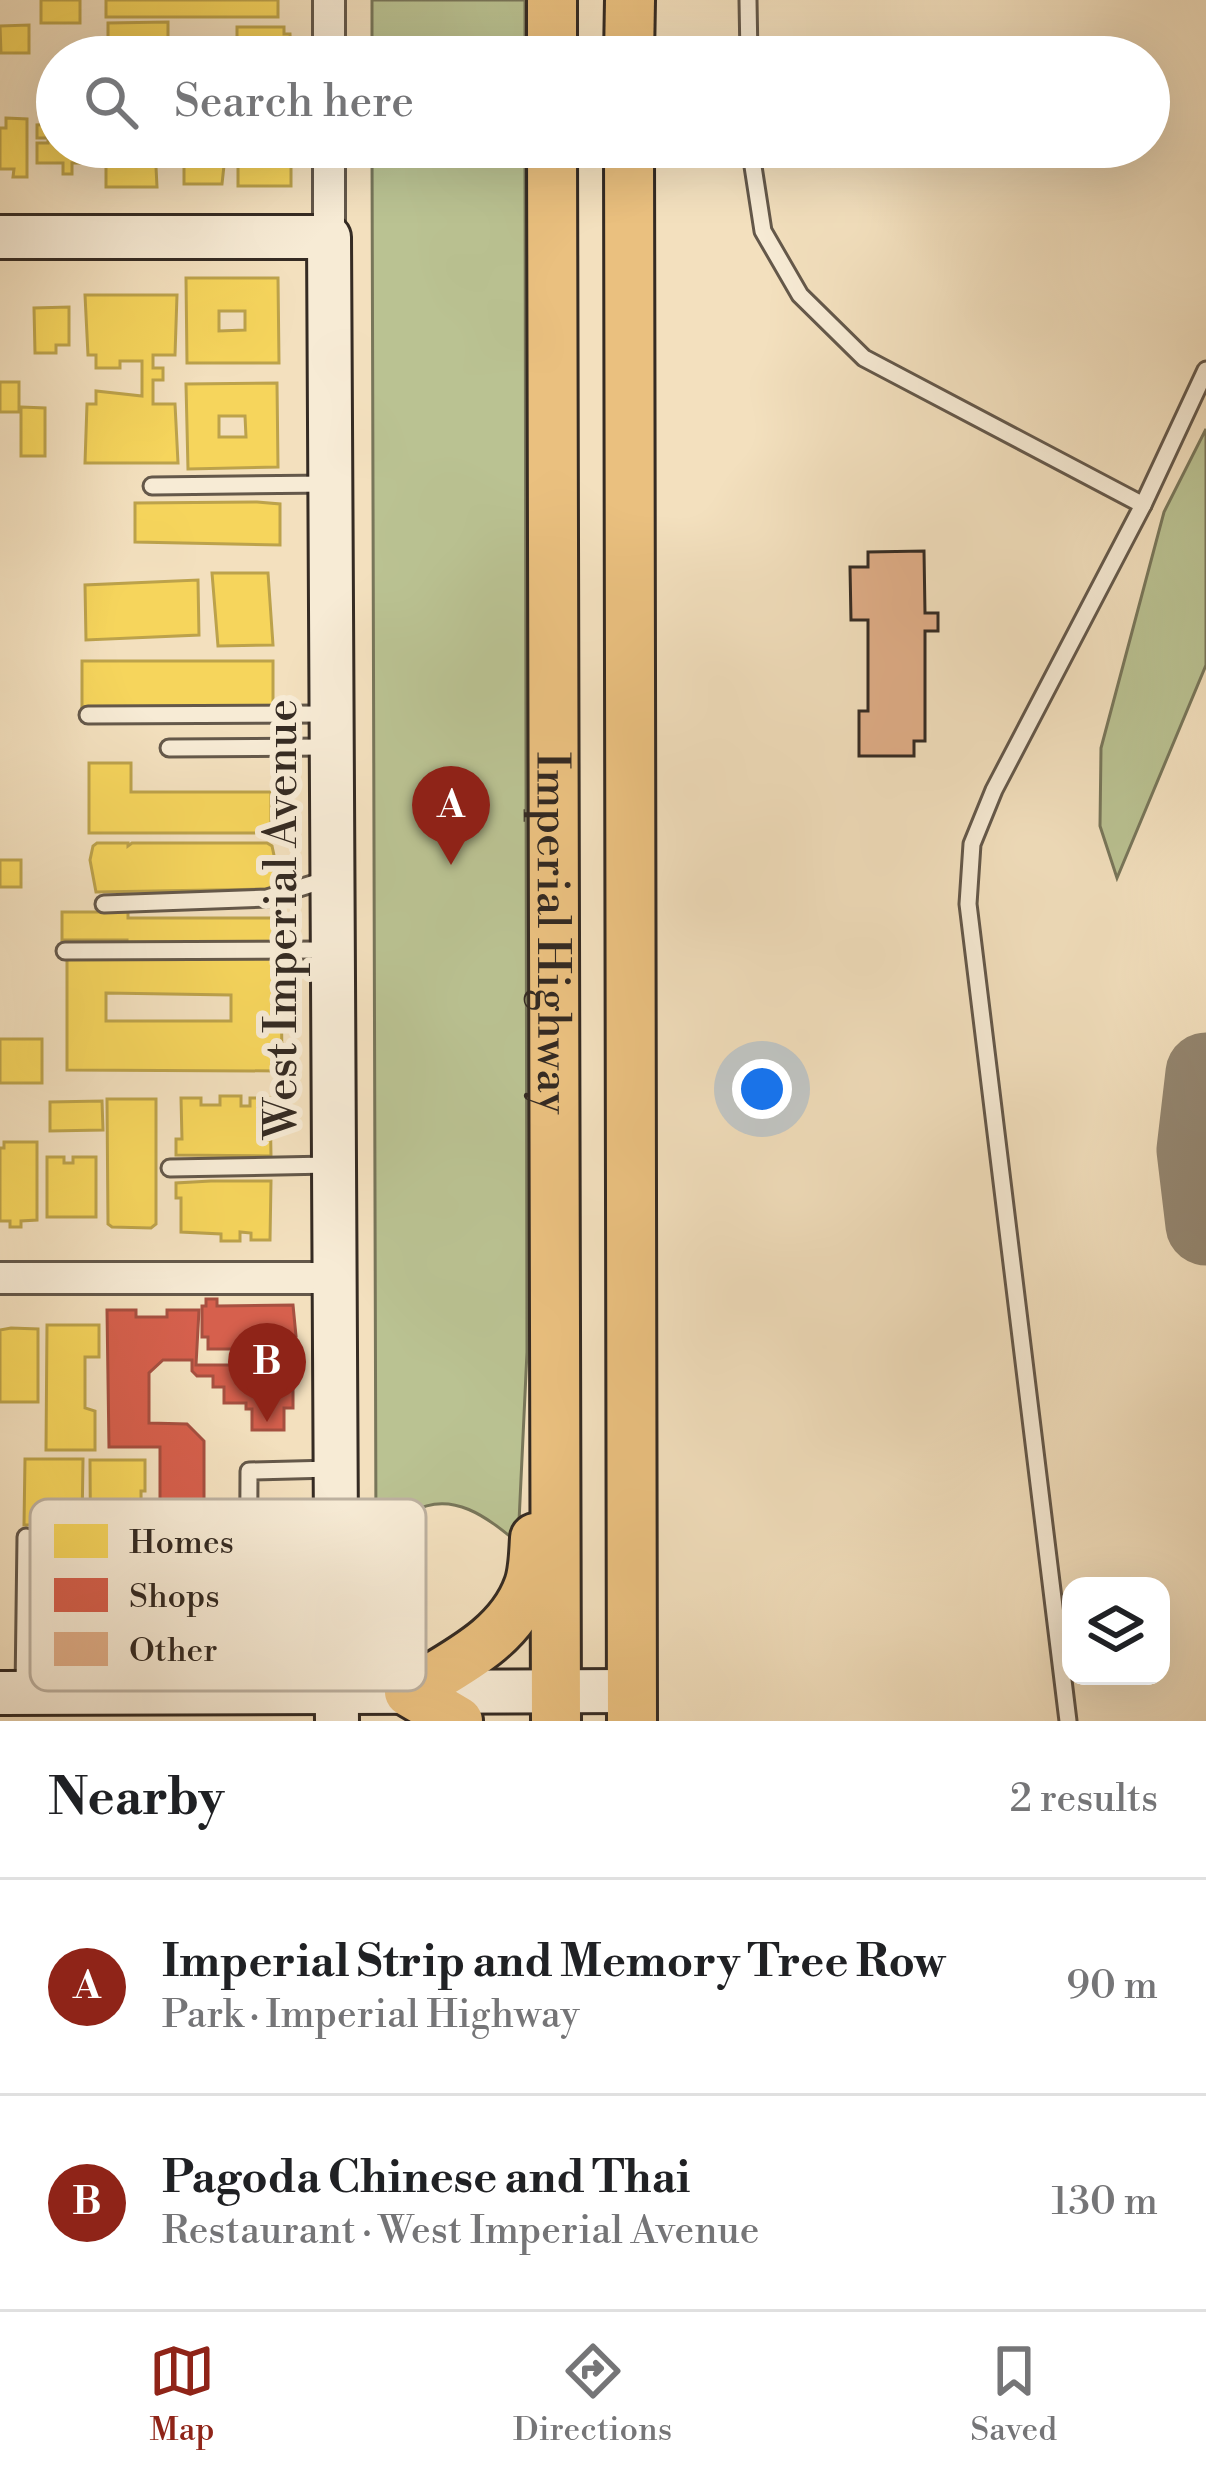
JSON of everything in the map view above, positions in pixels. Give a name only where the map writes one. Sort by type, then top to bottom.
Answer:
[{"type":"main road","points":[[552,0],[552,36]]},
{"type":"main road","points":[[629,0],[629,36]]},
{"type":"main road","name":"Imperial Highway","points":[[552,168],[556,1707]]},
{"type":"main road","name":"Imperial Highway","points":[[629,168],[632,1706]]},
{"type":"main road","points":[[426,1681],[485,1645],[511,1618],[530,1584],[554,1402]]},
{"type":"main road","points":[[409,1692],[458,1721]]},
{"type":"street","points":[[329,0],[329,36]]},
{"type":"street","name":"West Imperial Avenue","points":[[329,168],[335,1499]]},
{"type":"street","points":[[0,237],[329,237]]},
{"type":"street","points":[[0,1278],[332,1278]]},
{"type":"street","points":[[12,1693],[172,1699],[240,1691]]},
{"type":"street","points":[[254,1691],[337,1706],[409,1692],[556,1707],[632,1706]]},
{"type":"lane","points":[[748,0],[748,36]]},
{"type":"lane","points":[[753,168],[763,232],[800,295],[864,358],[1143,505]]},
{"type":"lane","points":[[1069,1721],[968,904],[972,844],[994,790],[1143,505],[1206,370]]},
{"type":"lane","points":[[152,486],[330,484]]},
{"type":"lane","points":[[88,715],[331,730]]},
{"type":"lane","points":[[169,748],[331,730]]},
{"type":"lane","points":[[104,904],[267,898],[331,878]]},
{"type":"lane","points":[[65,951],[331,950]]},
{"type":"lane","points":[[170,1168],[332,1165]]},
{"type":"lane","points":[[249,1499],[249,1472],[335,1469]]},
{"type":"lane","points":[[12,1693],[26,1537]]},
{"type":"green space","points":[[372,0],[525,0],[525,36],[372,36]]},
{"type":"green space","points":[[372,168],[525,168],[527,1352],[518,1543],[482,1516],[455,1505],[426,1506],[426,1499],[376,1499]]},
{"type":"green space","points":[[1206,429],[1206,665],[1117,878],[1100,826],[1101,748],[1164,512]]},
{"type":"building: Homes","points":[[41,0],[80,0],[80,23],[41,23]]},
{"type":"building: Homes","points":[[106,0],[278,0],[278,17],[106,17]]},
{"type":"building: Homes","points":[[168,22],[168,36],[108,36],[108,23]]},
{"type":"building: Homes","points":[[29,25],[29,53],[1,53],[0,26]]},
{"type":"building: Homes","points":[[237,27],[284,27],[284,34],[290,36],[237,36]]},
{"type":"building: Homes","points":[[6,118],[27,119],[27,177],[13,177],[14,169],[0,169],[0,128],[6,128]]},
{"type":"building: Homes","points":[[106,168],[156,168],[157,187],[106,187]]},
{"type":"building: Homes","points":[[184,168],[224,168],[222,184],[184,184]]},
{"type":"building: Homes","points":[[238,168],[291,168],[291,186],[238,186]]},
{"type":"building: Homes","points":[[186,278],[278,278],[279,363],[187,363]],"holes":[[[219,311],[245,311],[245,330],[219,331]]]},
{"type":"building: Homes","points":[[85,295],[177,295],[175,355],[153,355],[153,368],[163,368],[163,380],[153,380],[153,404],[175,404],[178,463],[85,463],[87,404],[96,404],[96,391],[142,396],[142,361],[120,361],[120,368],[96,368],[96,355],[88,355]]},
{"type":"building: Homes","points":[[69,307],[69,345],[56,345],[56,353],[35,353],[34,308]]},
{"type":"building: Homes","points":[[0,382],[19,382],[19,412],[0,412]]},
{"type":"building: Homes","points":[[277,383],[278,467],[188,469],[186,384]],"holes":[[[219,416],[245,416],[246,437],[219,437]]]},
{"type":"building: Homes","points":[[21,407],[45,408],[45,456],[21,456]]},
{"type":"building: Homes","points":[[135,503],[280,504],[280,545],[135,542]]},
{"type":"building: Homes","points":[[212,573],[268,573],[273,645],[218,646]]},
{"type":"building: Homes","points":[[198,580],[199,635],[86,640],[85,585]]},
{"type":"building: Homes","points":[[82,661],[273,661],[273,708],[82,708]]},
{"type":"building: Homes","points":[[89,763],[131,763],[131,792],[271,792],[271,833],[89,833]]},
{"type":"building: Homes","points":[[97,843],[267,843],[275,860],[272,889],[96,892],[90,860]]},
{"type":"building: Homes","points":[[0,860],[21,860],[21,887],[0,887]]},
{"type":"building: Homes","points":[[62,912],[128,912],[128,918],[274,918],[274,945],[62,940]]},
{"type":"building: Homes","points":[[281,954],[282,1071],[67,1070],[67,957]],"holes":[[[106,993],[231,995],[231,1021],[106,1021]]]},
{"type":"building: Homes","points":[[0,1039],[42,1039],[42,1083],[0,1083]]},
{"type":"building: Homes","points":[[220,1096],[241,1096],[241,1106],[250,1106],[250,1098],[270,1098],[271,1156],[176,1155],[176,1139],[182,1139],[181,1098],[220,1105]]},
{"type":"building: Homes","points":[[107,1099],[156,1099],[156,1224],[151,1228],[108,1224]]},
{"type":"building: Homes","points":[[102,1101],[103,1130],[50,1131],[50,1102]]},
{"type":"building: Homes","points":[[4,1142],[37,1142],[37,1220],[21,1221],[21,1227],[0,1221],[0,1148]]},
{"type":"building: Homes","points":[[47,1157],[64,1157],[64,1163],[73,1163],[73,1157],[96,1157],[96,1217],[47,1217]]},
{"type":"building: Homes","points":[[271,1181],[270,1240],[251,1240],[251,1233],[240,1232],[240,1241],[221,1241],[221,1234],[181,1232],[176,1183]]},
{"type":"building: Homes","points":[[47,1325],[99,1325],[99,1357],[85,1357],[85,1408],[95,1411],[95,1450],[46,1450]]},
{"type":"building: Homes","points":[[38,1329],[38,1402],[0,1402],[0,1330]]},
{"type":"building: Homes","points":[[25,1459],[83,1459],[82,1499],[30,1499],[30,1525],[24,1525]]},
{"type":"building: Homes","points":[[90,1460],[145,1460],[141,1499],[90,1499]]},
{"type":"building: Shops","points":[[206,1299],[217,1299],[217,1306],[293,1305],[293,1349],[208,1349],[208,1337],[202,1337]]},
{"type":"building: Shops","points":[[107,1310],[167,1317],[167,1310],[199,1310],[196,1365],[293,1365],[293,1408],[284,1408],[284,1430],[252,1430],[252,1409],[246,1409],[246,1403],[224,1403],[224,1387],[213,1387],[213,1376],[197,1376],[192,1360],[163,1360],[149,1373],[149,1423],[187,1424],[204,1441],[204,1499],[160,1499],[160,1447],[109,1447]]},
{"type":"building: Other","points":[[924,551],[925,613],[938,613],[938,631],[925,631],[925,741],[914,741],[914,756],[859,756],[859,711],[868,711],[868,620],[851,620],[850,567],[868,567],[868,552]]},
{"type":"taxiway","points":[[1206,1073],[1197,1150],[1206,1225]]},
{"type":"place","name":"Imperial Strip and Memory Tree Row","points":[[451,865]]},
{"type":"place","name":"Pagoda Chinese and Thai","points":[[267,1422]]}]
